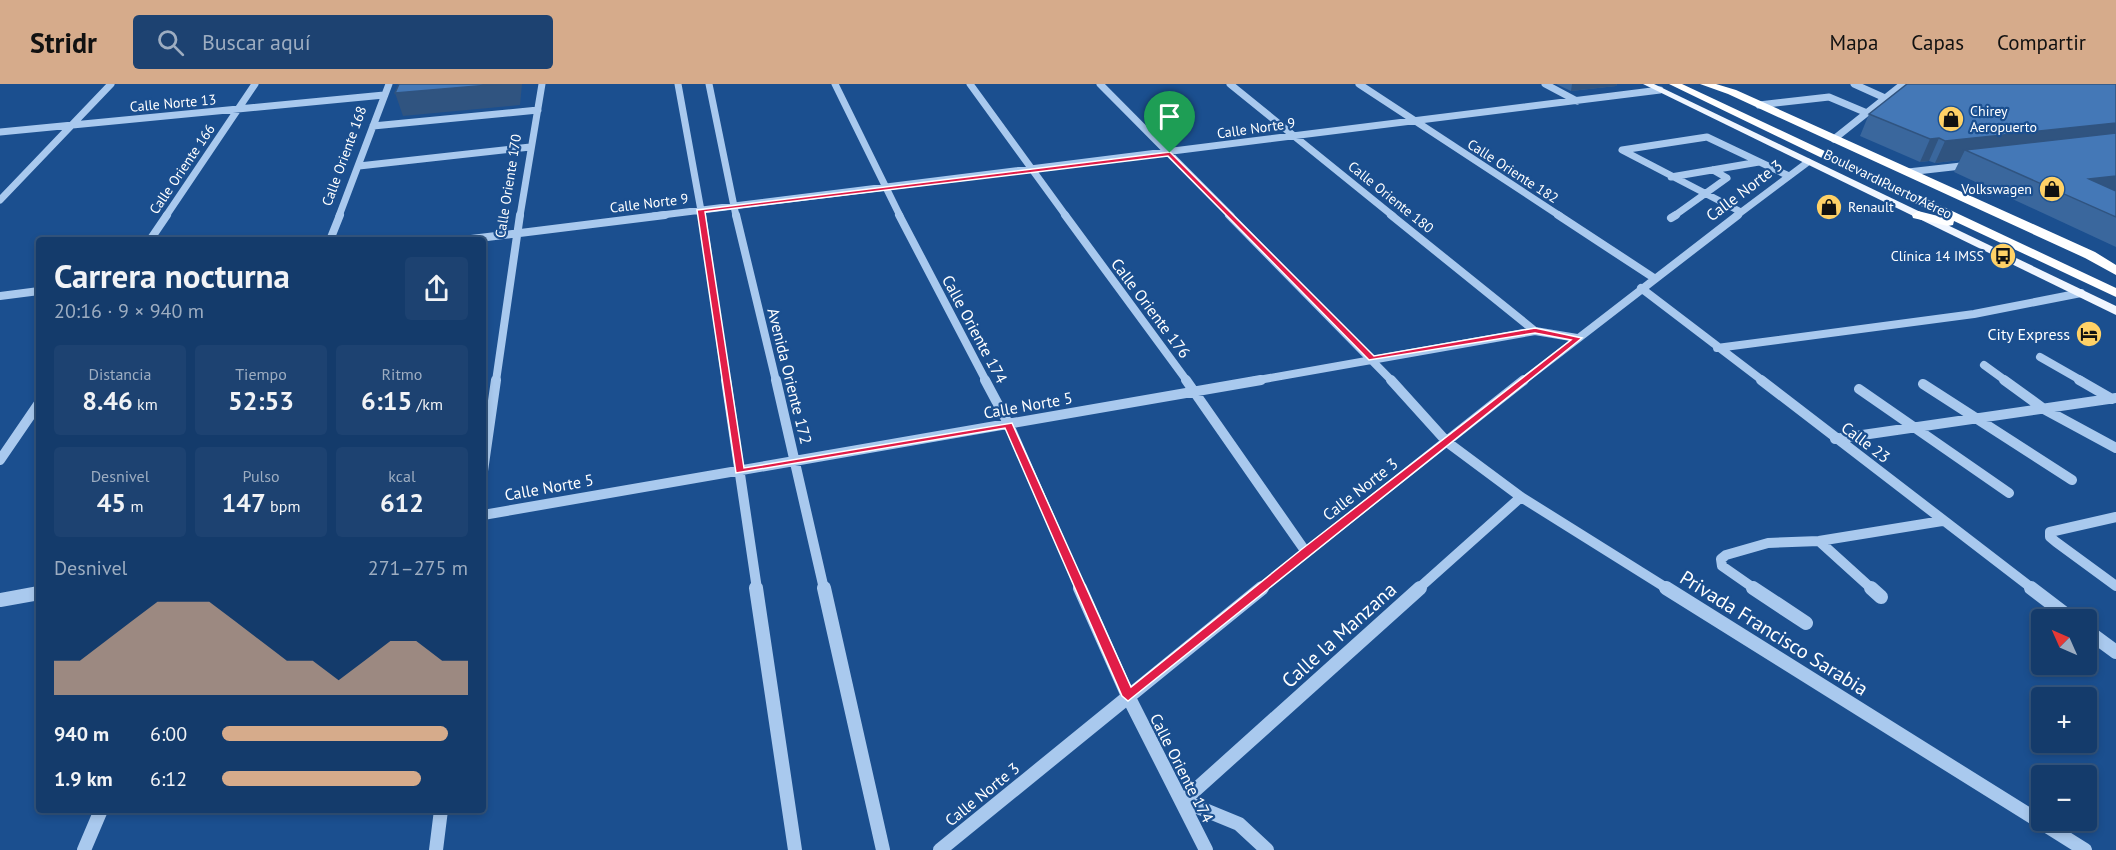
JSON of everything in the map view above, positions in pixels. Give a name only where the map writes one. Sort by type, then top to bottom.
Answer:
[{"type":"highway","points":[[1674,84],[2116,293]]},
{"type":"highway","points":[[1705,84],[1732,92]]},
{"type":"highway","name":"Boulevard Puerto Aéreo","points":[[1732,92],[2090,255]]},
{"type":"highway","points":[[1918,215],[1986,231]]},
{"type":"highway","points":[[2090,255],[2116,271]]},
{"type":"main road","name":"Boulevard Puerto Aéreo","points":[[1647,84],[2116,310]]},
{"type":"main road","name":"Boulevard Puerto Aéreo","points":[[1720,84],[1732,92]]},
{"type":"main road","name":"Boulevard Puerto Aéreo","points":[[2090,255],[2116,265]]},
{"type":"street","points":[[0,200],[111,84]]},
{"type":"street","name":"Calle Oriente 166","points":[[152,237],[255,84]]},
{"type":"street","name":"Calle Oriente 168","points":[[331,237],[389,84]]},
{"type":"street","name":"Calle Oriente 170","points":[[486,450],[530,147],[542,84]]},
{"type":"street","points":[[678,84],[701,210],[795,850]]},
{"type":"street","name":"Avenida Oriente 172","points":[[709,84],[734,207],[884,850]]},
{"type":"street","name":"Calle Oriente 174","points":[[835,84],[885,188],[1009,425],[1128,696],[1206,850]]},
{"type":"street","name":"Calle Oriente 176","points":[[970,84],[1030,170],[1194,391],[1306,552]]},
{"type":"street","name":"Privada Francisco Sarabia","points":[[1100,84],[1372,359],[1447,442],[1521,497],[2085,850]]},
{"type":"street","name":"Calle Oriente 180","points":[[1230,84],[1535,331]]},
{"type":"street","name":"Calle Oriente 182","points":[[1359,84],[1654,278]]},
{"type":"street","points":[[1545,84],[1577,101]]},
{"type":"street","points":[[1854,84],[1885,98]]},
{"type":"street","points":[[1834,139],[1903,84]]},
{"type":"street","name":"Calle Norte 9","points":[[486,237],[1660,90]]},
{"type":"street","name":"Calle Norte 13","points":[[0,132],[384,95]]},
{"type":"street","points":[[1759,105],[1828,97],[1867,113]]},
{"type":"street","points":[[373,126],[538,110]]},
{"type":"street","points":[[1742,212],[1622,150],[1707,137],[1789,176]]},
{"type":"street","points":[[359,166],[530,147]]},
{"type":"street","points":[[1671,177],[1759,162]]},
{"type":"street","name":"Calle Norte 3","points":[[940,850],[1306,552],[1641,288],[1808,162]]},
{"type":"street","points":[[1908,172],[1977,164]]},
{"type":"street","points":[[1671,218],[1727,178],[1713,170]]},
{"type":"street","name":"Calle 23","points":[[1641,288],[2059,609]]},
{"type":"street","points":[[0,296],[36,291]]},
{"type":"street","points":[[1717,348],[1974,314],[2081,293]]},
{"type":"street","name":"Calle Norte 5","points":[[486,514],[1009,425],[1535,331],[1577,338]]},
{"type":"street","points":[[2040,357],[2114,400]]},
{"type":"street","points":[[1984,365],[2044,409],[2116,448]]},
{"type":"street","points":[[1923,384],[2072,480]]},
{"type":"street","points":[[1859,389],[2009,493]]},
{"type":"street","points":[[1835,439],[2114,400]]},
{"type":"street","points":[[0,460],[36,407]]},
{"type":"street","name":"Calle la Manzana","points":[[1183,801],[1521,497]]},
{"type":"street","points":[[2116,517],[2050,532],[2050,537],[2056,542],[2116,586]]},
{"type":"street","points":[[1806,622],[1729,572],[1722,566],[1721,559],[1768,543],[1819,541],[1942,520]]},
{"type":"street","points":[[1819,541],[1881,597]]},
{"type":"street","points":[[0,600],[36,594]]},
{"type":"street","points":[[2097,638],[2116,652]]},
{"type":"street","points":[[1183,801],[1239,824],[1267,850]]},
{"type":"street","points":[[84,850],[100,813]]},
{"type":"street","points":[[436,850],[441,813]]},
{"type":"building","points":[[399,84],[501,84],[395,93]]},
{"type":"building","points":[[1907,84],[2116,84],[2116,123],[1945,141],[1939,138],[1930,139],[1869,114]]},
{"type":"building","points":[[2116,133],[2116,176],[2089,179],[2116,191],[2116,217],[1965,150]]},
{"type":"place","name":"Chirey Aeropuerto","points":[[1951,119]]},
{"type":"place","name":"Volkswagen","points":[[2052,189]]},
{"type":"place","name":"Renault","points":[[1829,207]]},
{"type":"place","name":"Clínica 14 IMSS","points":[[2003,256]]},
{"type":"place","name":"City Express","points":[[2089,334]]},
{"type":"route","points":[[1170,153],[1372,359],[1535,331],[1577,338],[1128,696],[1009,425],[740,471],[701,210],[1170,153]]}]
